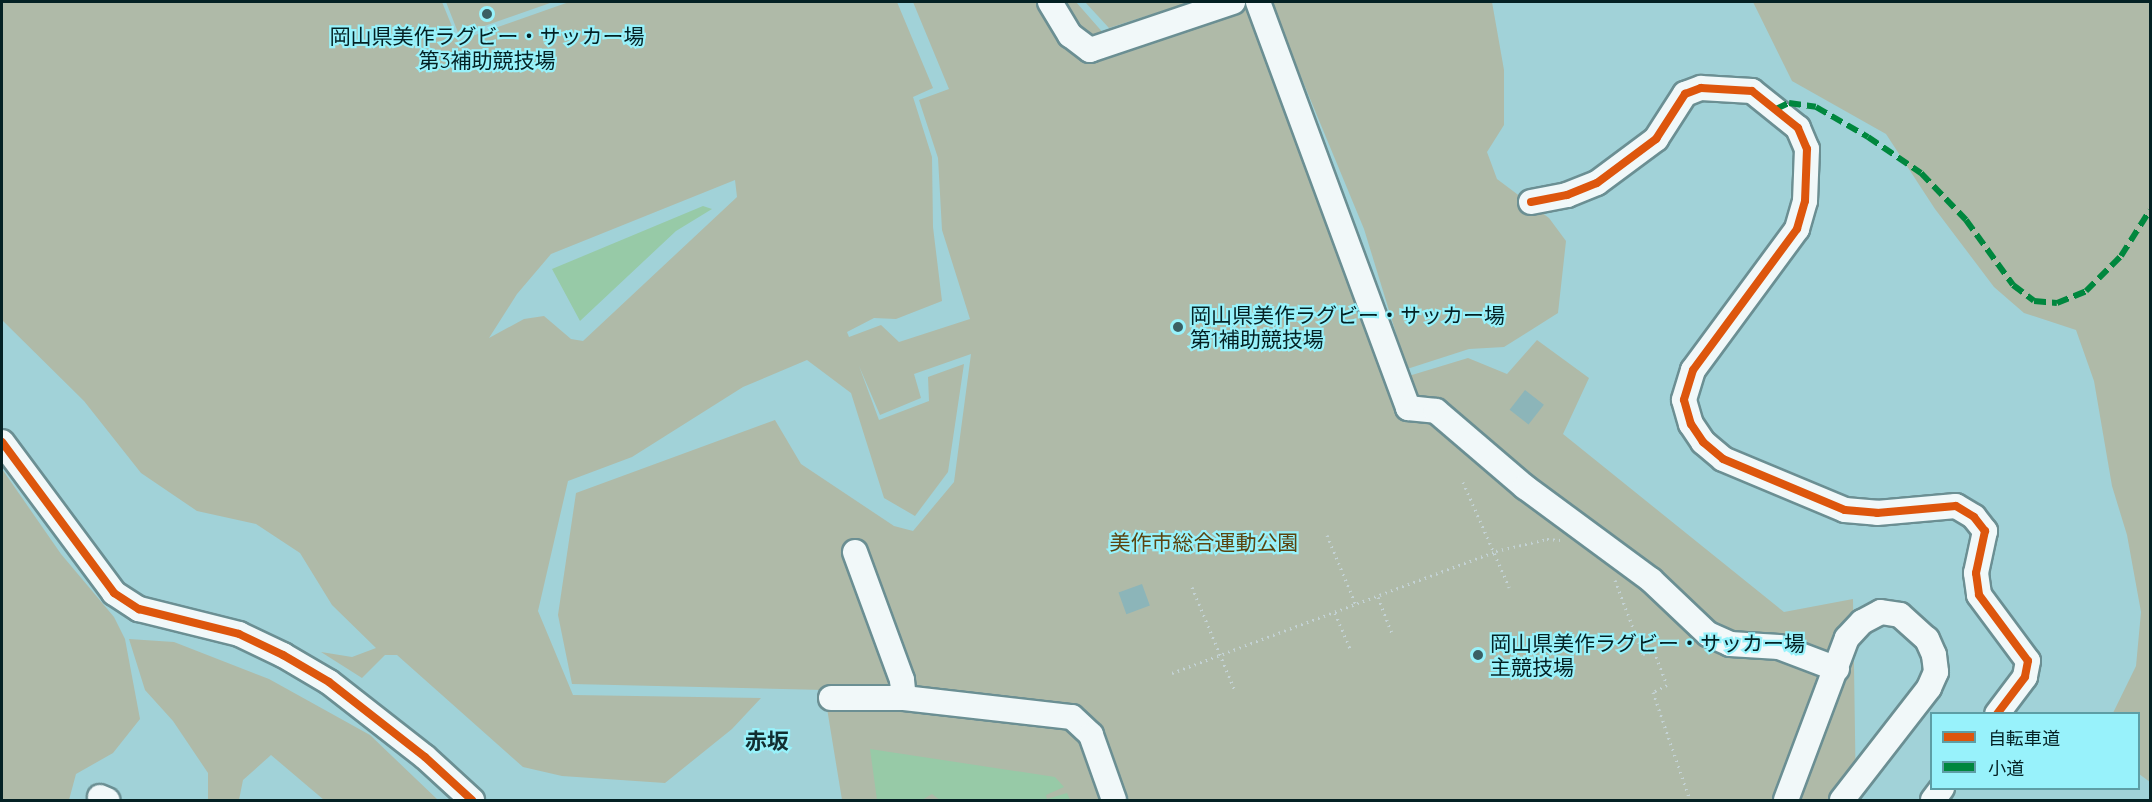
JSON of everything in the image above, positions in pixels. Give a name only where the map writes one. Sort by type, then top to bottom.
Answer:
[{"type":"street","points":[[1050,2],[1070,35],[1090,50],[1233,2]]},
{"type":"street","points":[[1258,2],[1408,408],[1436,411],[1525,487],[1651,580],[1708,634],[1730,645],[1779,647],[1837,669]]},
{"type":"street","points":[[1531,202],[1567,195],[1597,183],[1656,139],[1685,94],[1701,88],[1728,87],[1752,91],[1798,128],[1807,149],[1805,201],[1797,229],[1693,370],[1684,400],[1691,424],[1723,459],[1845,510],[1877,513],[1956,506],[1974,517],[1985,531],[1976,573],[1978,595],[2028,661],[2025,677],[1999,712]]},
{"type":"street","points":[[2,442],[114,593],[139,609],[239,634],[283,655],[328,682],[408,743],[472,801]]},
{"type":"street","points":[[855,552],[902,680],[904,698]]},
{"type":"street","points":[[1786,801],[1847,638],[1862,622],[1881,612],[1900,615],[1927,639],[1934,655],[1936,672],[1929,688],[1842,801]]},
{"type":"street","points":[[831,698],[904,698],[1072,717],[1091,735],[1114,801]]},
{"type":"path","points":[[1464,482],[1496,550],[1509,587]]},
{"type":"path","points":[[1327,535],[1356,605]]},
{"type":"path","points":[[1172,673],[1378,597],[1496,550],[1547,539],[1568,542]]},
{"type":"path","points":[[1615,579],[1643,654],[1654,651],[1667,685],[1653,692],[1690,801]]},
{"type":"path","points":[[1192,587],[1235,691]]},
{"type":"path","points":[[1378,597],[1392,633]]},
{"type":"path","points":[[1335,612],[1350,648]]},
{"type":"green space","name":"美作市総合運動公園","points":[[2,2],[442,2],[458,41],[569,2],[897,2],[933,88],[913,97],[932,157],[933,227],[942,301],[896,319],[874,318],[847,332],[849,337],[881,325],[899,342],[970,319],[942,230],[938,158],[919,100],[949,89],[913,2],[1076,2],[1105,35],[1207,2],[1264,2],[1402,378],[1468,358],[1507,374],[1537,340],[1589,378],[1563,434],[1784,612],[1853,599],[1856,800],[842,800],[824,690],[572,684],[558,615],[576,493],[775,420],[801,464],[894,526],[913,531],[954,482],[971,354],[914,374],[921,398],[880,415],[859,366],[879,420],[929,401],[928,377],[964,364],[948,472],[915,516],[884,498],[851,393],[807,360],[743,387],[632,457],[568,481],[538,611],[573,695],[761,698],[732,729],[665,783],[562,776],[523,767],[397,655],[385,655],[362,678],[321,652],[352,657],[376,648],[332,605],[300,553],[256,524],[197,511],[141,473],[84,401],[2,320]],"holes":[[[735,180],[737,197],[583,341],[571,339],[544,316],[524,319],[489,338],[517,294],[551,254]]]},
{"type":"green space","points":[[446,2],[553,2],[459,35]]},
{"type":"green space","points":[[1085,2],[1190,2],[1109,28]]},
{"type":"green space","points":[[1270,2],[1492,2],[1504,70],[1504,125],[1487,152],[1497,179],[1549,218],[1566,241],[1558,313],[1504,347],[1469,349],[1407,369],[1364,229]]},
{"type":"green space","points":[[1753,2],[2150,2],[2150,782],[2140,775],[2140,712],[2113,712],[2136,666],[2141,612],[2127,535],[2112,486],[2094,381],[2076,330],[2024,313],[1994,287],[1935,209],[1886,134],[1792,81]]},
{"type":"green space","points":[[2,469],[61,554],[114,617],[125,639],[140,719],[113,753],[76,774],[69,800],[2,800]]},
{"type":"green space","points":[[129,639],[174,642],[269,679],[370,735],[438,800],[324,800],[271,755],[243,780],[239,800],[208,800],[208,773],[173,721],[145,690]]},
{"type":"shaded area","points":[[703,206],[712,209],[676,231],[580,321],[552,269]]},
{"type":"shaded area","points":[[870,749],[1055,777],[1064,787],[1046,795],[1047,799],[1067,793],[1070,800],[940,800],[932,794],[922,800],[877,800]]},
{"type":"building","points":[[1525,390],[1544,405],[1529,424],[1510,410]]},
{"type":"building","points":[[1142,584],[1150,606],[1126,614],[1119,593]]},
{"type":"marked path","points":[[1776,109],[1789,103],[1816,107],[1868,137],[1921,173],[1966,220],[2013,285],[2034,301],[2057,303],[2086,291],[2121,256],[2150,210]]},
{"type":"cycle path","points":[[1531,202],[1567,195],[1597,183],[1656,139],[1685,94],[1701,88],[1752,91],[1798,128],[1807,149],[1805,201],[1797,229],[1693,370],[1684,400],[1691,424],[1703,442],[1723,459],[1845,510],[1877,513],[1956,506],[1974,517],[1985,531],[1976,573],[1979,595],[2028,661],[2025,677],[1999,712]]},
{"type":"cycle path","points":[[2,442],[114,593],[139,609],[239,634],[283,655],[329,682],[425,757],[472,800]]},
{"type":"place","name":"岡山県美作ラグビー・サッカー場 第3補助競技場","points":[[487,14]]},
{"type":"place","name":"岡山県美作ラグビー・サッカー場 第1補助競技場","points":[[1178,327]]},
{"type":"place","name":"岡山県美作ラグビー・サッカー場 主競技場","points":[[1478,655]]},
{"type":"district","name":"赤坂","points":[[767,742]]}]
